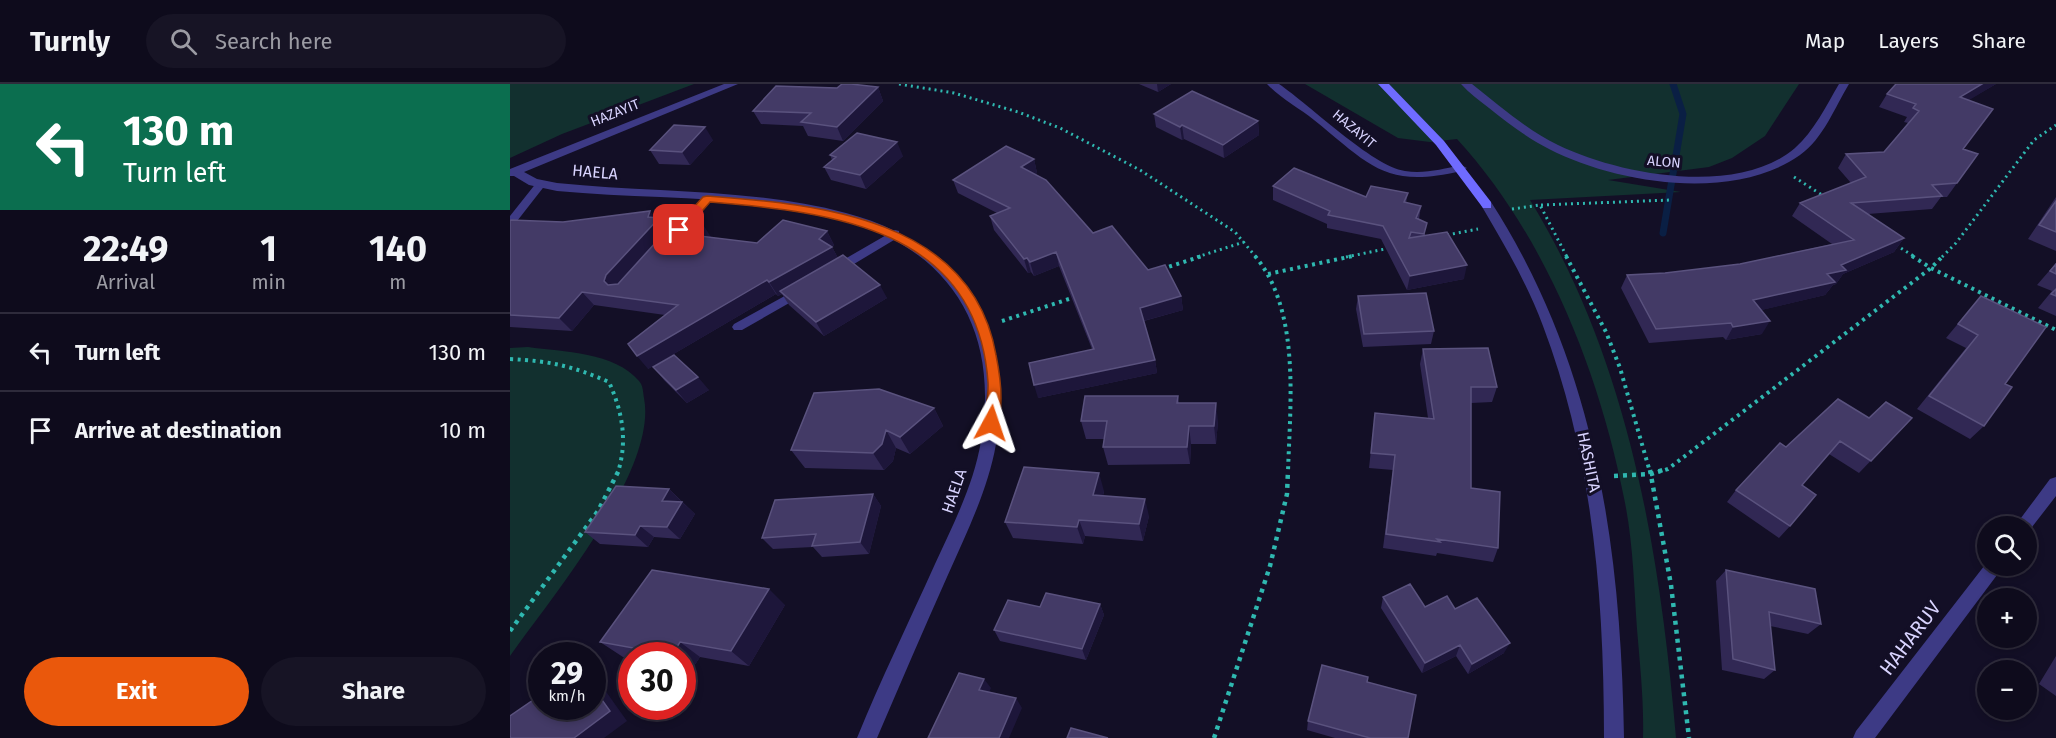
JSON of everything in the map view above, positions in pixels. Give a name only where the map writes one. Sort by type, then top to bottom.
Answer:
[{"type":"main road","points":[[1383,84],[1440,142],[1493,213]]},
{"type":"street","name":"HAZAYIT","points":[[512,172],[733,84]]},
{"type":"street","name":"HAZAYIT","points":[[1272,84],[1315,116],[1360,155],[1380,167],[1417,175],[1461,168]]},
{"type":"street","name":"ALON","points":[[1466,84],[1537,138],[1572,156],[1610,169],[1650,177],[1713,179],[1739,176],[1775,165],[1796,152],[1808,140],[1844,84]]},
{"type":"street","name":"HAELA","points":[[512,172],[541,184],[574,189],[785,205],[835,214],[895,234],[935,260],[966,293],[986,334],[994,383],[989,442],[967,513],[867,738]]},
{"type":"street","name":"HASHITA","points":[[1493,213],[1541,306],[1563,363],[1582,429],[1592,477],[1608,592],[1614,738]]},
{"type":"street","points":[[2032,516],[2056,484]]},
{"type":"street","name":"HAHARUV","points":[[1863,738],[1986,576]]},
{"type":"lane","points":[[510,223],[541,184]]},
{"type":"lane","points":[[669,242],[707,199]]},
{"type":"lane","points":[[826,275],[895,234]]},
{"type":"lane","points":[[738,327],[807,287]]},
{"type":"path","points":[[899,84],[983,100],[1060,128],[1140,170],[1235,232],[1268,274],[1276,290],[1292,359],[1287,494],[1270,566],[1214,738]]},
{"type":"path","points":[[1592,477],[1651,474],[1668,469],[1931,267],[1956,243],[2034,140],[2056,125]]},
{"type":"path","points":[[1775,165],[1834,203]]},
{"type":"path","points":[[1441,237],[1493,213],[1540,205],[1677,200]]},
{"type":"path","points":[[1540,205],[1606,332],[1620,368],[1651,474],[1671,585],[1689,738]]},
{"type":"path","points":[[1153,272],[1244,242]]},
{"type":"path","points":[[1892,242],[1931,267],[2056,330]]},
{"type":"path","points":[[1268,274],[1395,247]]},
{"type":"path","points":[[983,327],[1085,294]]},
{"type":"path","points":[[510,359],[549,361],[584,370],[609,382],[620,406],[624,440],[619,470],[598,511],[510,631]]},
{"type":"green space","points":[[510,84],[694,84],[562,134],[510,158]]},
{"type":"green space","points":[[1305,84],[1799,84],[1765,136],[1732,158],[1709,167],[1608,180],[1681,192],[1530,200],[1564,262],[1592,326],[1615,392],[1634,460],[1649,528],[1660,598],[1676,738],[1643,738],[1633,563],[1624,498],[1600,402],[1564,307],[1542,261],[1517,218],[1457,139],[1430,142],[1398,138]]},
{"type":"green space","points":[[528,347],[588,355],[629,371],[642,387],[644,427],[635,461],[619,496],[598,532],[510,656],[510,348]]},
{"type":"building","points":[[842,84],[878,87],[837,127],[801,122],[811,113],[753,111],[776,86],[837,88]]},
{"type":"building","points":[[1896,84],[1982,84],[1960,97],[1993,109],[1963,149],[1978,154],[1957,183],[1932,185],[1942,196],[1851,203],[1904,238],[1841,265],[1846,270],[1827,274],[1835,282],[1753,300],[1770,321],[1733,327],[1731,323],[1656,329],[1627,275],[1740,264],[1854,240],[1800,203],[1866,177],[1846,154],[1884,152],[1919,111],[1913,108],[1916,104],[1887,94]]},
{"type":"building","points":[[1192,91],[1258,121],[1223,145],[1154,114]]},
{"type":"building","points":[[674,125],[705,127],[682,152],[650,150]]},
{"type":"building","points":[[857,133],[897,142],[860,175],[824,167],[836,157],[830,155]]},
{"type":"building","points":[[1006,146],[1034,159],[1021,167],[1046,180],[1093,233],[1112,226],[1148,270],[1165,265],[1181,296],[1140,308],[1155,360],[1034,385],[1029,363],[1094,349],[1056,252],[1030,262],[1027,258],[1024,259],[990,216],[1010,208],[953,180]]},
{"type":"building","points":[[1294,168],[1366,197],[1371,186],[1408,193],[1404,202],[1421,206],[1416,218],[1427,223],[1424,234],[1411,232],[1409,238],[1447,232],[1467,265],[1410,276],[1383,226],[1328,215],[1330,211],[1273,186]]},
{"type":"building","points":[[2056,201],[2056,232],[2039,225]]},
{"type":"building","points":[[650,211],[648,217],[659,218],[606,275],[604,281],[608,285],[618,284],[676,220],[702,223],[691,235],[757,243],[783,220],[827,231],[819,239],[832,247],[769,282],[767,280],[637,356],[628,344],[678,305],[582,292],[559,318],[510,315],[511,220],[563,222]]},
{"type":"building","points":[[843,255],[880,285],[816,322],[780,291]]},
{"type":"building","points":[[2056,264],[2056,274],[2050,271]]},
{"type":"building","points":[[1426,293],[1434,331],[1364,334],[1358,296]]},
{"type":"building","points":[[1981,296],[2046,327],[2005,384],[2012,387],[1984,426],[1929,396],[1978,335],[1958,324]]},
{"type":"building","points":[[1488,348],[1497,387],[1471,387],[1471,488],[1500,492],[1498,548],[1386,534],[1395,455],[1371,453],[1375,413],[1434,419],[1423,349]]},
{"type":"building","points":[[674,355],[698,377],[676,390],[653,367]]},
{"type":"building","points":[[879,389],[934,408],[900,437],[886,430],[882,444],[873,453],[791,450],[814,393]]},
{"type":"building","points":[[1085,396],[1178,396],[1177,403],[1216,403],[1214,426],[1189,426],[1187,447],[1103,447],[1107,421],[1081,421]]},
{"type":"building","points":[[1838,399],[1869,418],[1886,402],[1912,418],[1871,461],[1840,441],[1802,485],[1816,495],[1790,526],[1736,490],[1780,443],[1786,447]]},
{"type":"building","points":[[1024,467],[1099,473],[1093,495],[1145,499],[1139,524],[1079,520],[1077,527],[1005,522]]},
{"type":"building","points":[[616,486],[669,489],[662,501],[682,502],[667,527],[640,526],[635,535],[585,532]]},
{"type":"building","points":[[873,494],[860,542],[812,546],[816,534],[762,538],[775,500]]},
{"type":"building","points":[[652,570],[769,589],[731,651],[696,645],[696,642],[618,642],[618,645],[600,642]]},
{"type":"building","points":[[1726,570],[1815,589],[1821,624],[1769,612],[1775,670],[1733,659]]},
{"type":"building","points":[[1410,584],[1425,607],[1447,596],[1455,609],[1477,598],[1510,643],[1472,664],[1460,645],[1425,663],[1383,597]]},
{"type":"building","points":[[1046,593],[1100,604],[1082,649],[994,630],[1008,600],[1040,607]]},
{"type":"building","points":[[1322,665],[1368,677],[1367,682],[1416,695],[1408,738],[1370,738],[1308,721]]},
{"type":"building","points":[[959,673],[984,679],[979,690],[1016,698],[999,738],[928,738]]},
{"type":"building","points":[[528,704],[528,720],[598,720],[574,738],[511,738],[510,716]]},
{"type":"building","points":[[1071,728],[1108,738],[1067,738]]},
{"type":"waterway","points":[[1663,233],[1683,114],[1673,84]]},
{"type":"route","points":[[679,230],[707,199],[785,205],[845,216],[895,234],[935,260],[966,293],[986,334],[994,383],[991,423]]}]
